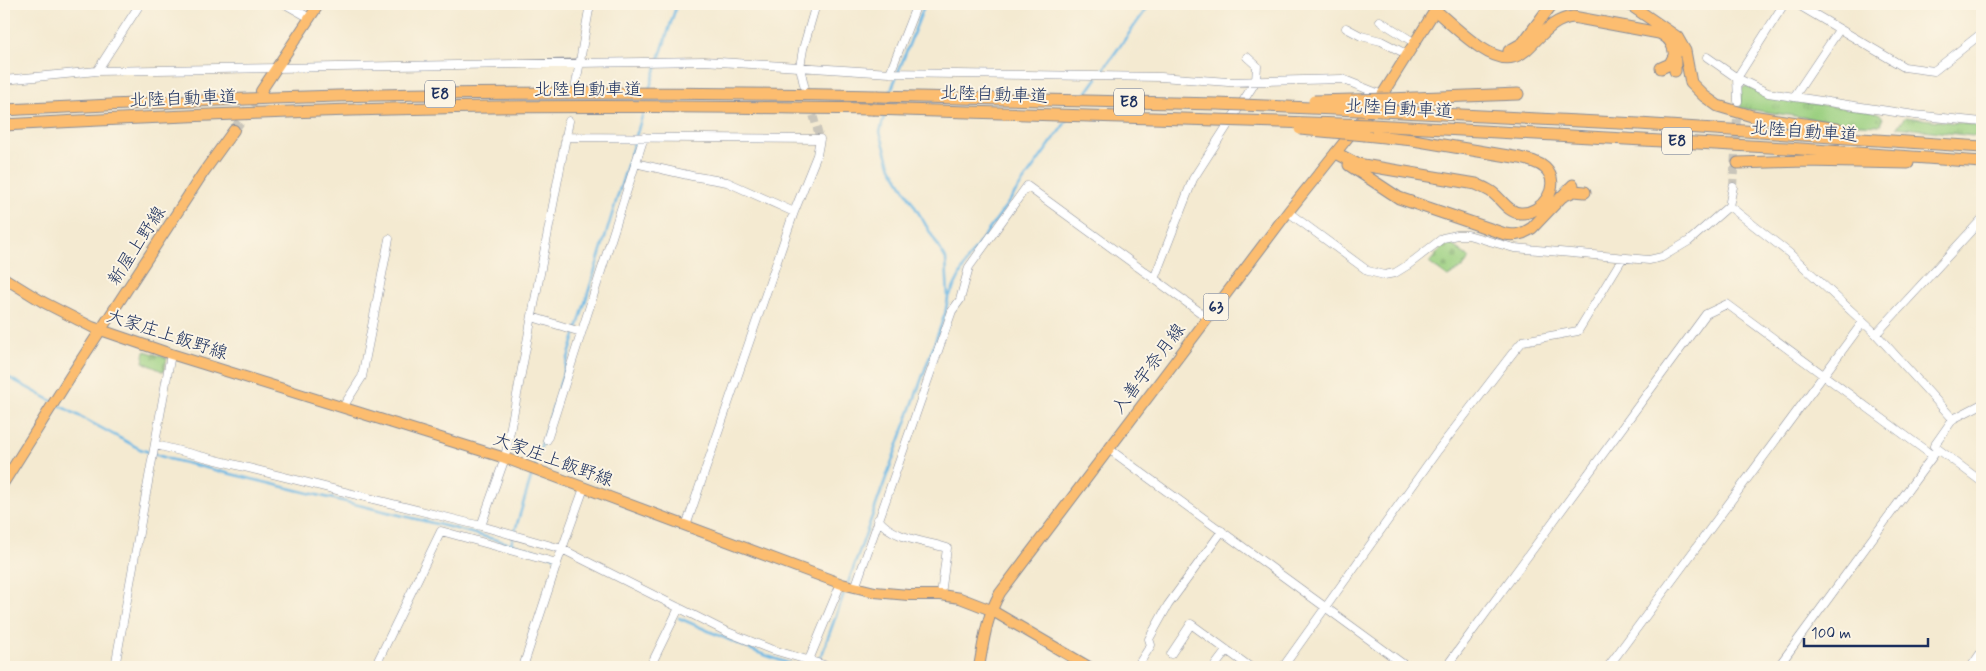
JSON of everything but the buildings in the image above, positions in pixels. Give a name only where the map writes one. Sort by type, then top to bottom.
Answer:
[{"type":"highway","points":[[1437,7],[1500,52],[1516,48],[1522,43],[1552,4]]},
{"type":"highway","points":[[1629,4],[1677,37],[1685,51],[1691,83],[1704,96],[1727,110],[1838,130],[1982,147]]},
{"type":"highway","points":[[1437,7],[1488,52],[1504,58],[1520,54],[1552,25],[1565,18],[1573,17],[1659,33],[1666,36],[1670,41],[1675,53],[1675,71]]},
{"type":"highway","points":[[1662,68],[1670,64],[1675,53]]},
{"type":"highway","name":"北陸自動車道","points":[[4,110],[230,100],[433,94],[707,93],[877,96],[1217,104],[1381,111],[1639,124],[1982,147]]},
{"type":"highway","points":[[1217,104],[1518,94]]},
{"type":"highway","name":"北陸自動車道","points":[[4,124],[201,115],[435,108],[872,109],[1372,125],[1787,148],[1982,163]]},
{"type":"highway","points":[[1209,119],[1413,140],[1520,158],[1546,169],[1553,183],[1549,196],[1536,210],[1520,213],[1512,211],[1494,194],[1476,184],[1357,164],[1336,152]]},
{"type":"highway","points":[[1336,152],[1354,169],[1399,198],[1516,236],[1532,228],[1573,184]]},
{"type":"highway","points":[[1738,163],[1805,161],[1982,163]]},
{"type":"highway","points":[[1561,196],[1574,191],[1585,192]]},
{"type":"main road","points":[[261,91],[320,4]]},
{"type":"main road","name":"入善宇奈月線","points":[[979,667],[987,623],[1000,593],[1288,212],[1336,152],[1386,97],[1415,42],[1437,7]]},
{"type":"main road","name":"新屋上野線","points":[[4,482],[203,173],[234,130]]},
{"type":"main road","name":"大家庄上飯野線","points":[[4,278],[62,312],[101,330],[505,458],[855,588],[883,593],[941,594],[960,598],[991,610],[1089,667]]},
{"type":"street","points":[[4,4],[4,9]]},
{"type":"street","points":[[97,71],[140,4]]},
{"type":"street","points":[[285,4],[310,18]]},
{"type":"street","points":[[576,84],[590,4]]},
{"type":"street","points":[[804,85],[800,67],[803,49],[816,4]]},
{"type":"street","points":[[890,73],[917,4]]},
{"type":"street","points":[[1738,101],[1737,78],[1784,4]]},
{"type":"street","points":[[1797,4],[1904,67],[1934,71],[1982,33]]},
{"type":"street","points":[[1380,21],[1415,42]]},
{"type":"street","points":[[1346,28],[1361,36],[1381,41],[1408,55]]},
{"type":"street","points":[[1794,97],[1839,30]]},
{"type":"street","points":[[1154,279],[1193,179],[1256,81],[1257,66],[1247,56]]},
{"type":"street","points":[[1707,57],[1737,78],[1768,93],[1915,115],[1982,122]]},
{"type":"street","points":[[4,80],[46,74],[97,71],[704,60],[890,73],[1161,77],[1228,82],[1342,79],[1386,97]]},
{"type":"street","points":[[480,526],[505,458],[569,122]]},
{"type":"street","points":[[566,137],[820,138],[817,154],[794,212],[686,526]]},
{"type":"street","points":[[547,440],[644,137]]},
{"type":"street","points":[[635,163],[727,182],[794,212]]},
{"type":"street","points":[[855,588],[952,311],[960,300],[969,267],[1027,186],[1208,318]]},
{"type":"street","points":[[1288,212],[1368,271],[1384,275],[1408,265],[1443,238],[1457,235],[1468,235],[1514,248],[1622,259],[1649,260],[1662,257],[1689,241],[1729,206],[1733,187]]},
{"type":"street","points":[[1729,206],[1789,253],[1876,334],[1953,419]]},
{"type":"street","points":[[1876,334],[1982,219]]},
{"type":"street","points":[[343,408],[362,377],[389,239]]},
{"type":"street","points":[[1283,667],[1438,450],[1515,350],[1523,341],[1578,331],[1622,259]]},
{"type":"street","points":[[1446,667],[1706,314],[1727,304],[1936,453],[1982,482]]},
{"type":"street","points":[[532,317],[581,332]]},
{"type":"street","points":[[1608,667],[1863,322]]},
{"type":"street","points":[[115,667],[172,354]]},
{"type":"street","points":[[1936,453],[1934,446],[1953,419],[1982,404]]},
{"type":"street","points":[[156,446],[480,526],[562,549],[725,631],[807,663],[831,667]]},
{"type":"street","points":[[1109,449],[1407,667]]},
{"type":"street","points":[[1778,667],[1936,453]]},
{"type":"street","points":[[523,667],[584,488]]},
{"type":"street","points":[[878,519],[884,527],[895,533],[947,548],[941,594]]},
{"type":"street","points":[[375,667],[441,531],[557,563]]},
{"type":"street","points":[[1137,667],[1151,645],[1149,639],[1168,605],[1222,531]]},
{"type":"street","points":[[807,663],[841,583]]},
{"type":"street","points":[[650,667],[679,608]]},
{"type":"street","points":[[1171,654],[1191,624],[1250,667]]},
{"type":"street","points":[[1214,667],[1227,650]]},
{"type":"street","points":[[1971,667],[1982,652]]},
{"type":"green space","points":[[1746,86],[1771,99],[1873,111],[1880,114],[1883,118],[1880,125],[1842,123],[1740,108],[1741,89]]},
{"type":"green space","points":[[1905,117],[1982,126],[1982,137],[1897,127]]},
{"type":"green space","points":[[1449,243],[1470,258],[1463,267],[1448,277],[1429,263],[1443,246]]},
{"type":"green space","points":[[145,351],[167,358],[164,372],[143,362]]},
{"type":"waterway","points":[[649,90],[677,4]]},
{"type":"waterway","points":[[890,93],[925,4]]},
{"type":"waterway","points":[[1100,74],[1150,4]]},
{"type":"waterway","points":[[1084,96],[1097,78]]},
{"type":"waterway","points":[[535,466],[644,110]]},
{"type":"waterway","points":[[848,583],[945,314],[948,298],[946,259],[890,165],[880,132],[885,113]]},
{"type":"waterway","points":[[949,297],[968,259],[1068,119]]},
{"type":"waterway","points":[[4,375],[52,401]]},
{"type":"waterway","points":[[57,404],[140,449],[169,459],[453,528],[555,556]]},
{"type":"waterway","points":[[511,544],[533,471]]},
{"type":"waterway","points":[[815,667],[822,654],[846,588]]},
{"type":"waterway","points":[[679,618],[759,653],[799,667]]},
{"type":"tunnel","points":[[234,130],[259,94]]},
{"type":"tunnel","points":[[1733,187],[1738,101]]},
{"type":"tunnel","points":[[810,104],[820,139]]}]
